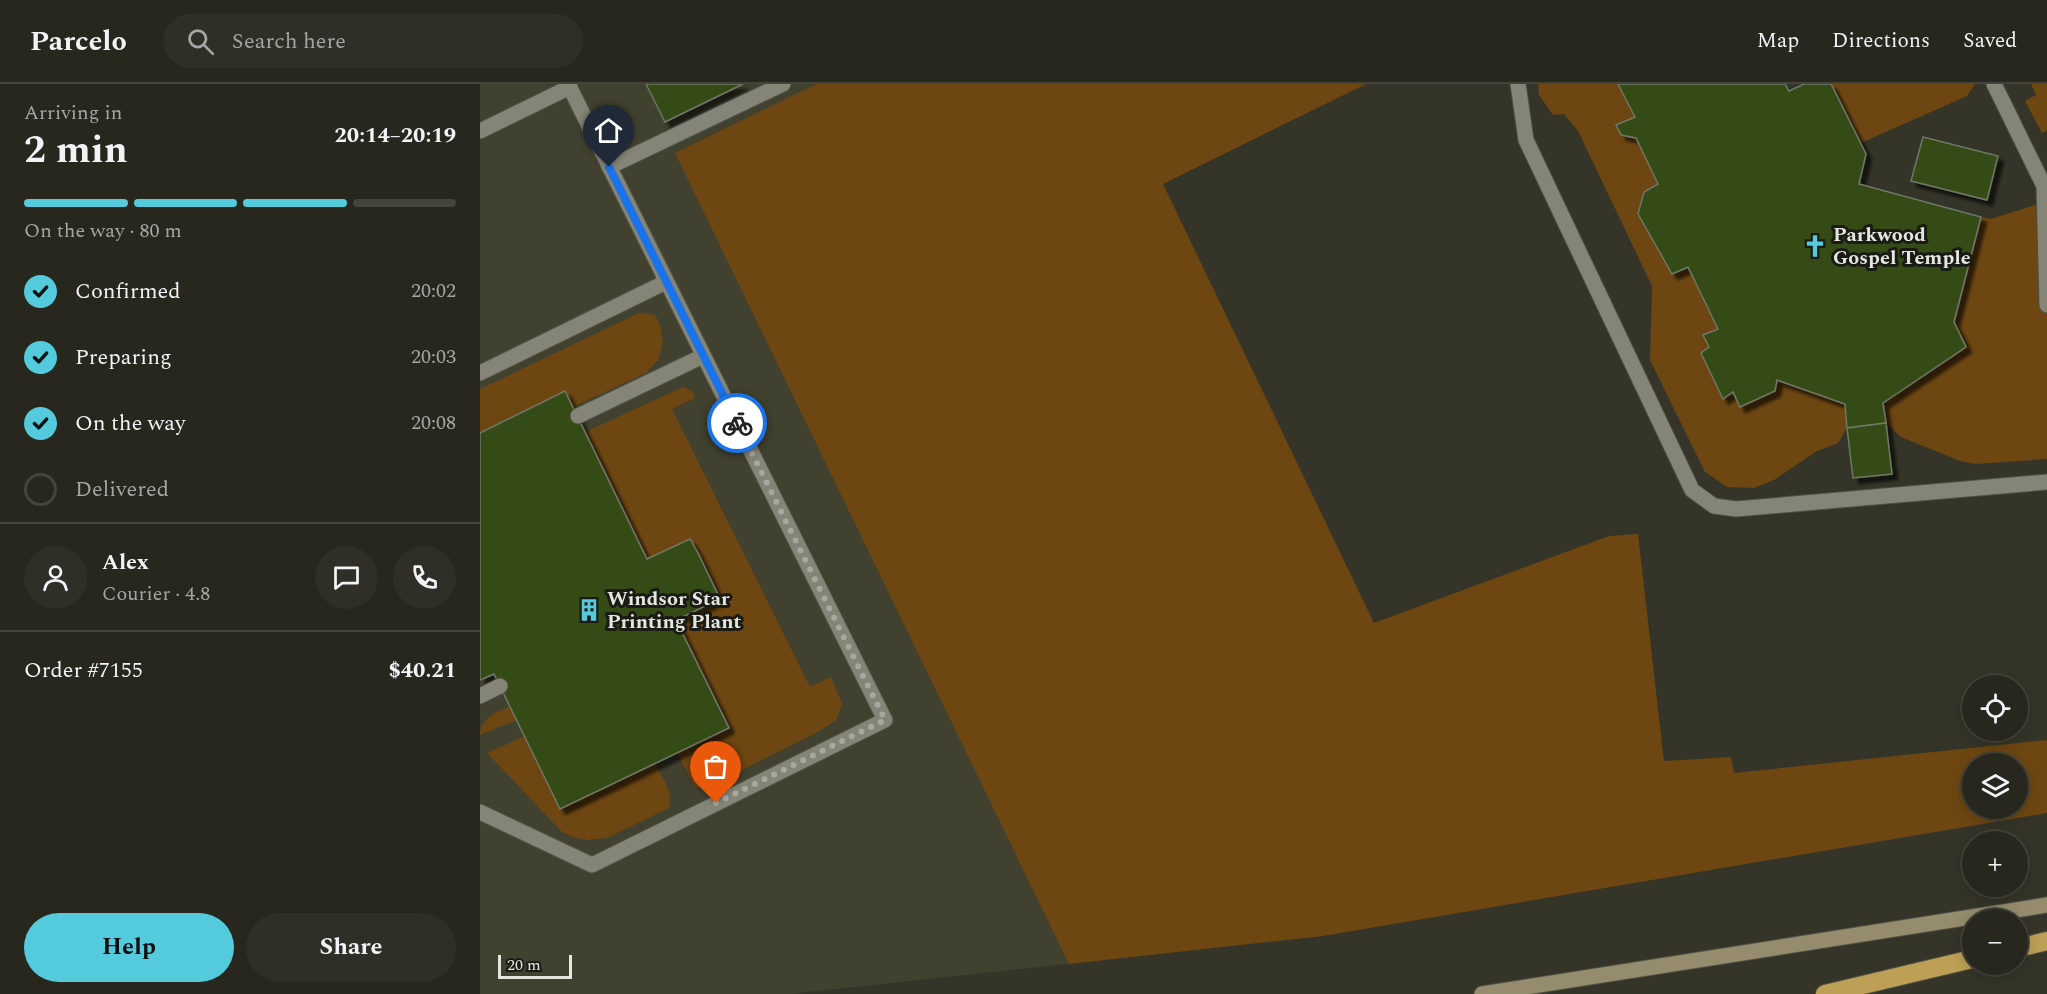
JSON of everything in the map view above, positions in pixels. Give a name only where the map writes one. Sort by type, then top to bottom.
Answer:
[{"type":"highway","points":[[2028,946],[2047,941]]},
{"type":"highway","points":[[1825,994],[1962,961]]},
{"type":"main road","points":[[1482,994],[2047,905]]},
{"type":"street","points":[[609,167],[783,84]]},
{"type":"street","points":[[1518,84],[1526,140],[1692,490],[1714,506],[1736,509],[2047,482]]},
{"type":"street","points":[[1995,84],[2044,186],[2047,305]]},
{"type":"street","points":[[480,131],[569,86],[885,720],[592,865],[480,812]]},
{"type":"street","points":[[480,373],[666,282]]},
{"type":"street","points":[[578,417],[703,356]]},
{"type":"street","points":[[480,696],[500,686]]},
{"type":"shaded area","points":[[480,84],[936,84],[1323,936],[790,994],[480,994]]},
{"type":"shaded area","points":[[816,84],[1366,84],[1163,184],[1374,623],[1609,536],[1638,534],[1664,761],[1731,757],[1734,773],[2047,740],[2047,813],[2028,816],[2028,753],[1962,753],[1962,819],[2012,819],[1323,936],[1069,964],[675,153]]},
{"type":"shaded area","points":[[1538,84],[1618,84],[1635,117],[1621,135],[1636,138],[1658,184],[1644,192],[1638,214],[1672,274],[1688,267],[1718,329],[1703,335],[1709,347],[1701,353],[1723,399],[1733,392],[1740,407],[1775,391],[1777,380],[1845,404],[1847,428],[1838,443],[1817,451],[1774,480],[1754,488],[1727,487],[1705,472],[1650,360],[1652,286],[1578,131],[1564,114],[1553,115],[1539,95]]},
{"type":"shaded area","points":[[1831,84],[1975,84],[1967,96],[1861,143]]},
{"type":"shaded area","points":[[2031,84],[2047,84],[2047,130],[2042,133],[2025,101],[2036,95]]},
{"type":"shaded area","points":[[2047,201],[2047,459],[1976,464],[1960,461],[1901,437],[1886,423],[1883,403],[1965,347],[1954,322],[1981,217],[1991,219]]},
{"type":"shaded area","points":[[639,313],[655,315],[660,325],[663,343],[658,360],[646,373],[573,407],[565,392],[480,432],[480,389]]},
{"type":"shaded area","points":[[683,387],[693,392],[695,398],[672,409],[810,687],[831,677],[842,704],[836,720],[818,732],[708,787],[695,787],[677,753],[729,728],[676,620],[720,599],[690,539],[647,559],[585,432]]},
{"type":"shaded area","points":[[510,706],[517,720],[480,735],[486,720]]},
{"type":"shaded area","points":[[525,736],[560,809],[655,763],[669,791],[669,808],[607,838],[587,840],[562,832],[487,753]]},
{"type":"building","points":[[646,84],[743,84],[665,122]]},
{"type":"building","name":"Parkwood Gospel Temple","points":[[1618,84],[1785,84],[1789,91],[1804,84],[1831,84],[1866,154],[1859,184],[1981,217],[1954,322],[1966,347],[1883,403],[1886,423],[1847,428],[1845,404],[1777,380],[1775,391],[1740,407],[1733,392],[1723,399],[1701,353],[1709,347],[1703,335],[1718,329],[1688,267],[1672,274],[1638,214],[1644,192],[1658,184],[1636,138],[1621,135],[1616,125],[1635,117]]},
{"type":"building","points":[[1923,137],[1998,156],[1987,200],[1911,181]]},
{"type":"building","name":"Windsor Star Printing Plant","points":[[565,391],[647,559],[690,539],[698,553],[720,599],[676,620],[729,728],[560,809],[494,674],[480,680],[480,433]]},
{"type":"building","points":[[1886,423],[1892,474],[1853,478],[1847,428]]},
{"type":"way so far","points":[[716,803],[885,720],[737,423]]},
{"type":"place","name":"Parkwood Gospel Temple","points":[[1815,246]]},
{"type":"place","name":"Windsor Star Printing Plant","points":[[589,610]]},
{"type":"route","points":[[609,167],[737,423]]}]
